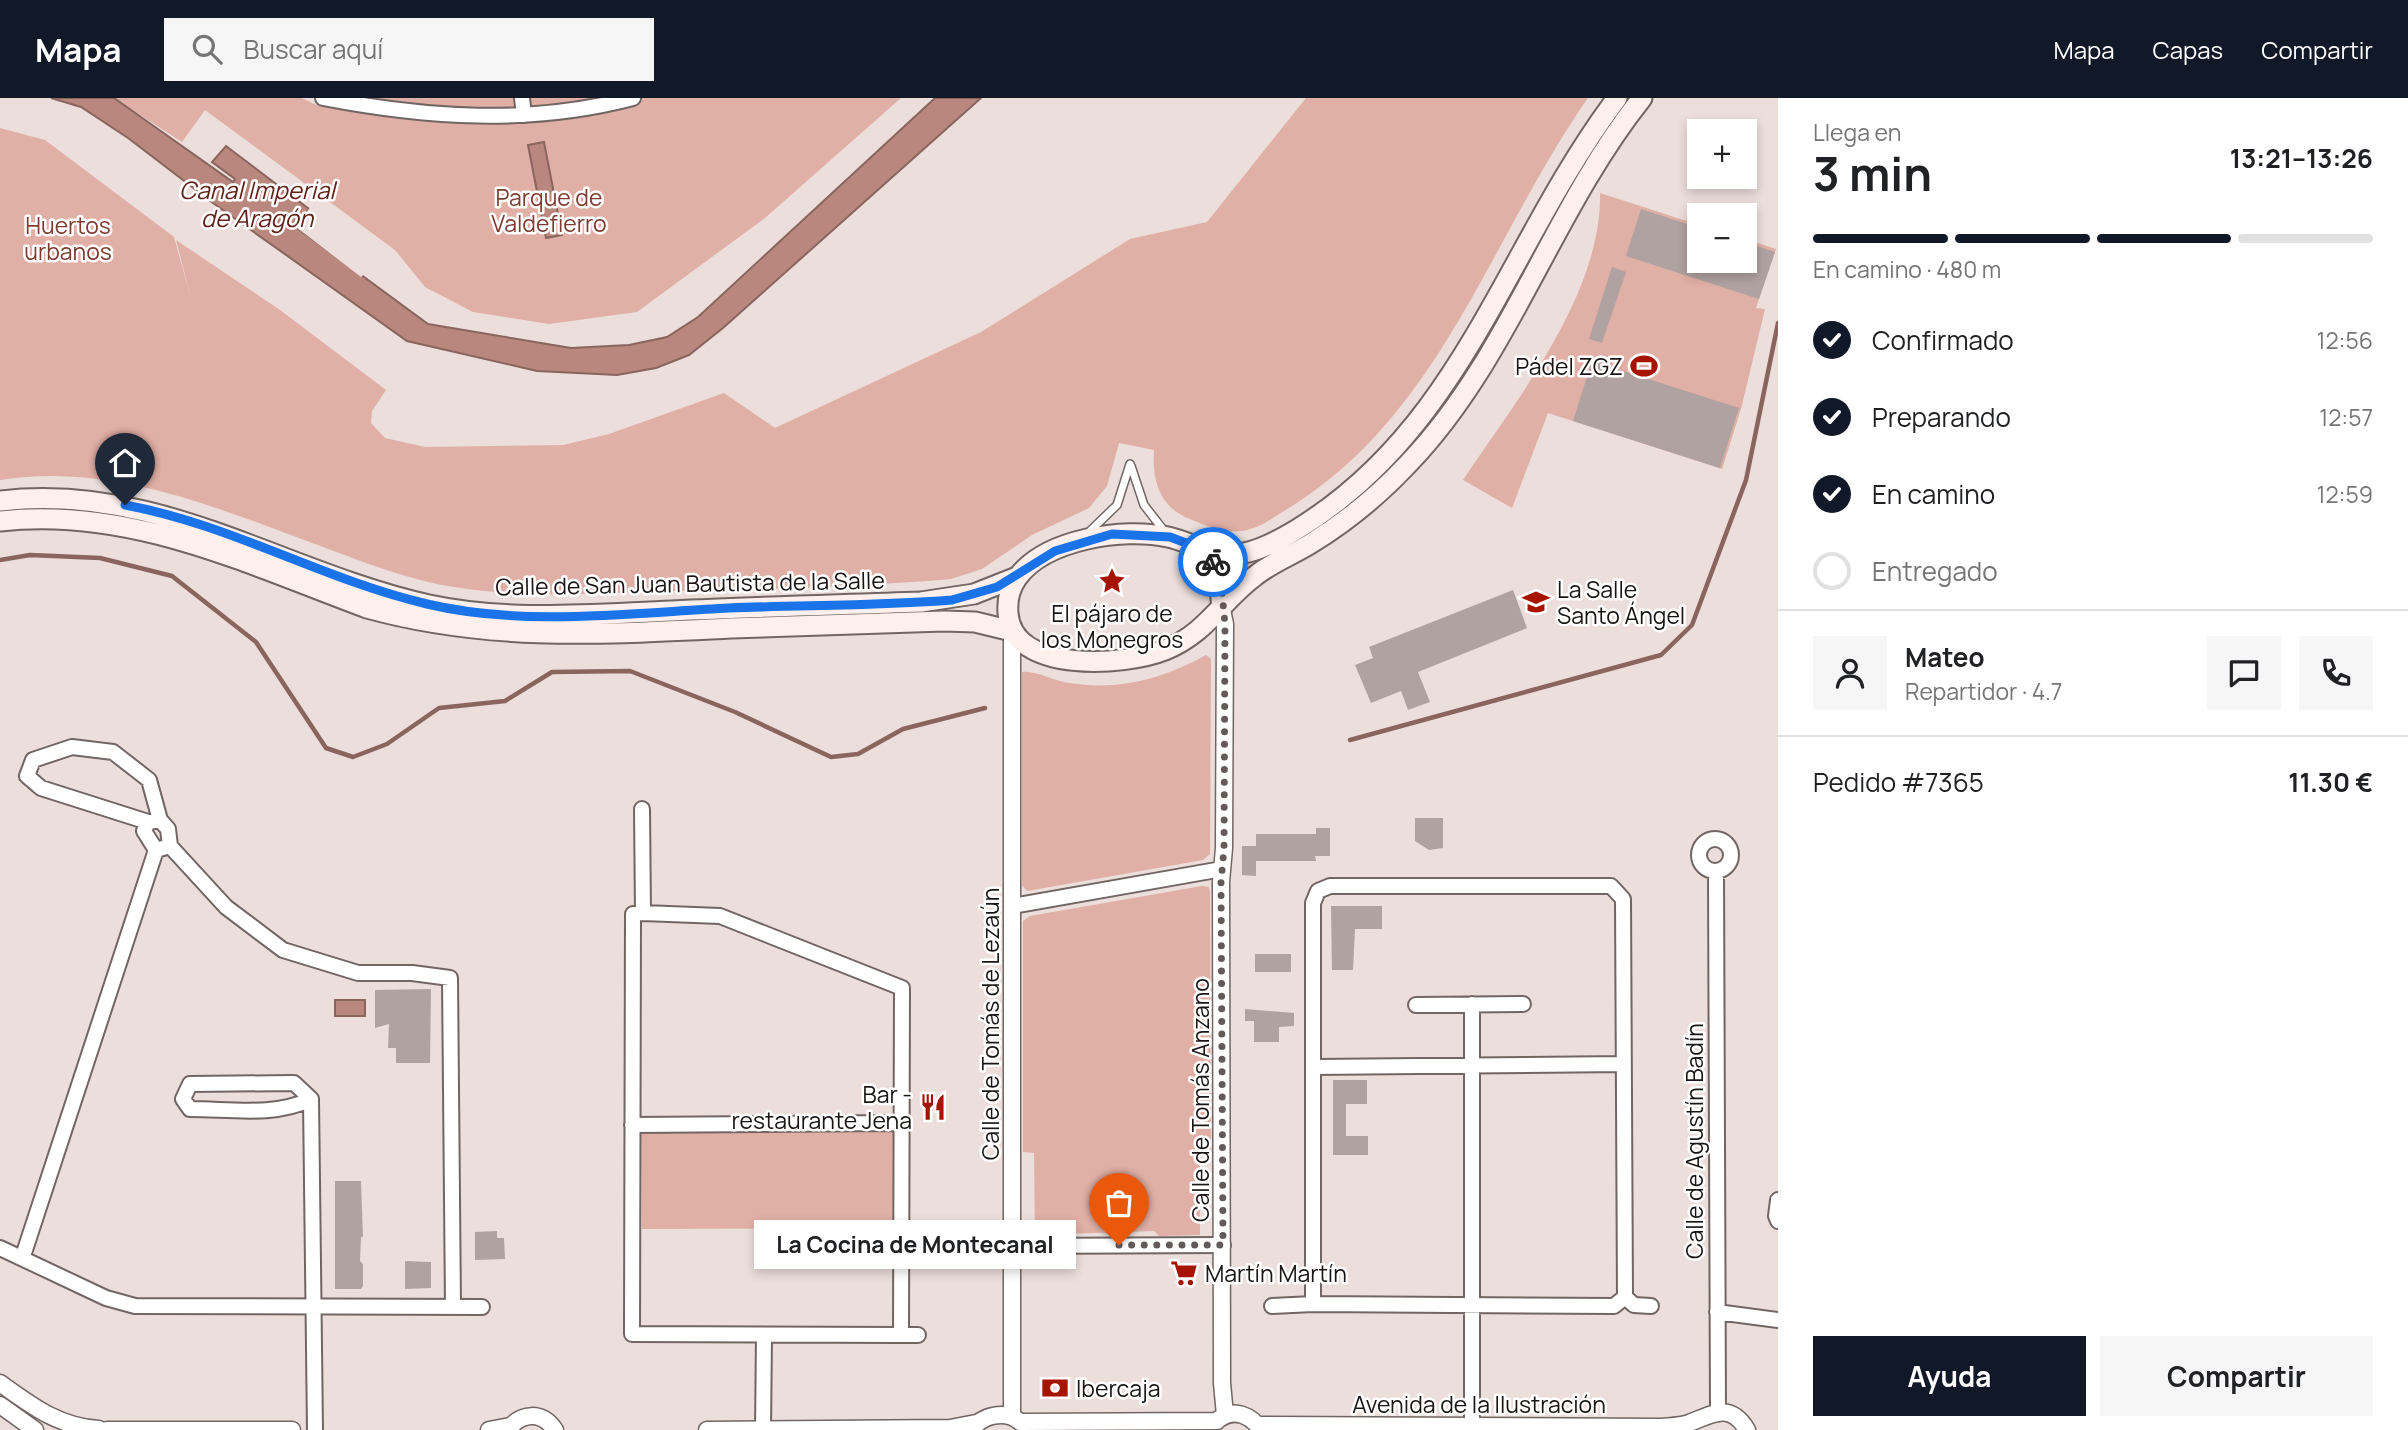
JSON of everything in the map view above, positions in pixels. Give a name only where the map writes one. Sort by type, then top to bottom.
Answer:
[{"type":"main road","name":"Calle de San Juan Bautista de la Salle","points":[[0,501],[60,497],[145,509],[200,525],[371,589],[430,605],[476,612],[577,615],[921,603],[974,594],[1017,577],[1041,558],[1073,544],[1112,534],[1170,537],[1205,550],[1241,554],[1280,539],[1337,502],[1393,453],[1434,402],[1466,354],[1553,194],[1617,98]]},
{"type":"main road","name":"Calle de San Juan Bautista de la Salle","points":[[0,520],[83,518],[141,528],[367,608],[483,632],[600,634],[975,622],[1012,631],[1032,647],[1062,658],[1087,662],[1123,661],[1173,646],[1207,625],[1257,574],[1326,533],[1378,494],[1437,432],[1485,360],[1591,171],[1642,98]]},
{"type":"main road","points":[[1205,550],[1218,572],[1222,609]]},
{"type":"main road","points":[[1012,631],[1008,605],[1017,577]]},
{"type":"street","points":[[323,98],[421,114],[524,115],[606,105],[633,98]]},
{"type":"street","points":[[522,98],[524,115]]},
{"type":"street","name":"Calle de Tomás Anzano","points":[[1217,1422],[1222,1383],[1223,1245],[1222,869],[1225,624],[1222,609]]},
{"type":"street","name":"Calle de Tomás de Lezaún","points":[[1012,631],[1014,1246],[1019,1423]]},
{"type":"street","points":[[23,1256],[169,829],[154,821],[41,788],[27,776],[33,760],[72,747],[113,752],[149,780],[154,821]]},
{"type":"street","points":[[642,809],[643,913]]},
{"type":"street","points":[[154,821],[144,831],[226,907],[283,950],[358,973],[412,972],[450,978],[453,1307]]},
{"type":"street","points":[[1013,906],[1222,869]]},
{"type":"street","name":"Calle de Agustín Badín","points":[[1716,871],[1718,1412]]},
{"type":"street","points":[[1313,1304],[1313,903],[1318,891],[1331,886],[1611,886],[1623,899],[1625,1297],[1634,1305],[1651,1306]]},
{"type":"street","points":[[901,1335],[902,988],[720,916],[633,914],[632,1334],[764,1335],[901,1335],[918,1335]]},
{"type":"street","points":[[1472,1004],[1469,1306],[1472,1427]]},
{"type":"street","points":[[1416,1005],[1523,1004]]},
{"type":"street","points":[[1313,1067],[1624,1064]]},
{"type":"street","points":[[311,1099],[293,1108],[273,1110],[190,1109],[183,1099],[190,1084],[294,1083],[311,1099],[315,1430]]},
{"type":"street","points":[[632,1125],[900,1122]]},
{"type":"street","points":[[1778,1200],[1778,1221]]},
{"type":"street","points":[[1014,1246],[1223,1245]]},
{"type":"street","points":[[0,1248],[23,1256],[106,1298],[135,1306],[482,1307]]},
{"type":"street","points":[[1272,1306],[1614,1306],[1625,1297]]},
{"type":"street","points":[[1717,1312],[1778,1320]]},
{"type":"street","points":[[763,1430],[764,1335]]},
{"type":"street","points":[[0,1383],[55,1420],[82,1429],[292,1430]]},
{"type":"street","points":[[0,1405],[35,1430]]},
{"type":"street","points":[[1718,1412],[1734,1417],[1747,1430]]},
{"type":"street","name":"Avenida de la Ilustración","points":[[1217,1422],[1244,1415],[1259,1428],[1661,1427],[1695,1424],[1718,1412]]},
{"type":"street","points":[[489,1430],[509,1428],[520,1419],[533,1416],[554,1428],[572,1430]]},
{"type":"street","points":[[707,1430],[974,1427],[993,1416],[1019,1423],[1217,1422]]},
{"type":"lane","points":[[1073,544],[1099,525],[1117,505],[1130,464],[1144,505],[1170,537]]},
{"type":"green space","name":"Parque de Valdefierro","points":[[114,98],[302,98],[316,105],[318,98],[901,98],[765,218],[637,312],[549,324],[473,312],[425,287],[395,250],[205,110],[182,142]]},
{"type":"green space","name":"Huertos urbanos","points":[[1306,98],[1588,98],[1554,151],[1460,318],[1426,372],[1388,422],[1344,467],[1292,506],[1254,528],[1221,530],[1179,514],[1164,500],[1156,482],[1154,450],[1119,443],[1107,486],[1089,508],[1032,535],[982,569],[951,579],[779,588],[509,593],[454,587],[411,578],[218,508],[132,485],[89,478],[45,476],[0,480],[0,128],[45,140],[174,237],[192,302],[176,240],[280,310],[386,390],[372,411],[371,423],[385,438],[425,447],[563,445],[609,434],[724,393],[775,428],[981,332],[1130,239],[1207,222]]},
{"type":"green space","name":"Pádel ZGZ","points":[[1600,193],[1687,221],[1687,273],[1757,273],[1757,243],[1776,249],[1756,308],[1765,309],[1741,409],[1722,469],[1548,413],[1512,508],[1463,480],[1553,344],[1587,269],[1597,231]]},
{"type":"green space","points":[[1206,655],[1211,659],[1210,854],[1203,860],[1027,891],[1022,885],[1022,672],[1069,683],[1123,684],[1157,677]]},
{"type":"green space","points":[[1202,886],[1209,887],[1210,892],[1211,1153],[1200,1154],[1200,1235],[1159,1236],[1154,1231],[1035,1235],[1034,1153],[1023,1152],[1023,921],[1030,916]]},
{"type":"green space","points":[[893,1131],[893,1228],[642,1229],[641,1132]]},
{"type":"water","name":"Canal Imperial de Aragón","points":[[51,98],[114,98],[233,182],[235,179],[212,162],[226,146],[309,209],[296,227],[428,324],[571,348],[629,345],[667,337],[698,317],[935,98],[981,98],[723,328],[689,355],[656,368],[617,375],[537,371],[407,341],[213,203],[128,138],[81,107]]},
{"type":"water","points":[[544,142],[562,235],[546,238],[528,145]]},
{"type":"water","points":[[335,1000],[365,1000],[365,1016],[335,1016]]},
{"type":"pier","points":[[311,206],[312,211],[301,226],[364,274],[361,277],[296,227]]},
{"type":"building","points":[[1641,209],[1687,224],[1687,273],[1757,273],[1757,246],[1775,252],[1759,299],[1626,256]]},
{"type":"building","points":[[1612,267],[1626,272],[1602,343],[1589,339]]},
{"type":"building","points":[[1592,361],[1739,408],[1720,468],[1573,421]]},
{"type":"building","points":[[1513,590],[1527,628],[1418,672],[1430,702],[1408,710],[1401,691],[1371,703],[1355,665],[1373,658],[1369,647]]},
{"type":"building","points":[[1415,818],[1443,818],[1443,848],[1429,850],[1415,841]]},
{"type":"building","points":[[1316,828],[1330,828],[1330,856],[1315,856],[1316,861],[1256,861],[1256,876],[1242,875],[1242,846],[1256,846],[1256,834],[1316,834]]},
{"type":"building","points":[[1331,906],[1382,906],[1382,929],[1355,929],[1353,970],[1332,970]]},
{"type":"building","points":[[1255,954],[1291,954],[1291,972],[1255,972]]},
{"type":"building","points":[[431,989],[430,1063],[396,1063],[396,1048],[388,1048],[389,1024],[375,1028],[375,990]]},
{"type":"building","points":[[1245,1009],[1294,1013],[1294,1026],[1279,1027],[1279,1042],[1254,1042],[1254,1021],[1245,1021]]},
{"type":"building","points":[[1333,1080],[1367,1080],[1367,1104],[1346,1104],[1346,1136],[1368,1136],[1368,1155],[1333,1155]]},
{"type":"building","points":[[335,1181],[361,1181],[361,1289],[335,1289]]},
{"type":"building","points":[[497,1231],[497,1238],[504,1238],[505,1259],[475,1260],[475,1232]]},
{"type":"building","points":[[405,1261],[431,1262],[431,1288],[405,1289]]},
{"type":"waterway","points":[[1350,740],[1661,655],[1692,625],[1746,480],[1778,323]]},
{"type":"waterway","points":[[0,560],[30,555],[100,558],[172,576],[256,642],[326,748],[353,757],[387,744],[439,708],[505,701],[552,672],[630,671],[735,712],[831,757],[858,754],[903,729],[985,708]]},
{"type":"way so far","points":[[1119,1245],[1223,1245],[1221,883],[1224,848],[1225,624],[1221,582],[1213,562]]},
{"type":"place","name":"Pádel ZGZ","points":[[1644,366]]},
{"type":"place","name":"El pájaro de los Monegros","points":[[1112,581]]},
{"type":"place","name":"La Salle Santo Ángel","points":[[1536,602]]},
{"type":"place","name":"Bar - restaurante Jena","points":[[933,1107]]},
{"type":"place","name":"La Cocina de Montecanal","points":[[1119,1245]]},
{"type":"place","name":"Martín Martín","points":[[1184,1273]]},
{"type":"place","name":"Ibercaja","points":[[1055,1388]]},
{"type":"route","points":[[125,505],[200,525],[371,589],[430,605],[476,612],[577,615],[952,600],[997,587],[1055,551],[1112,534],[1170,537],[1205,550],[1213,562]]}]
